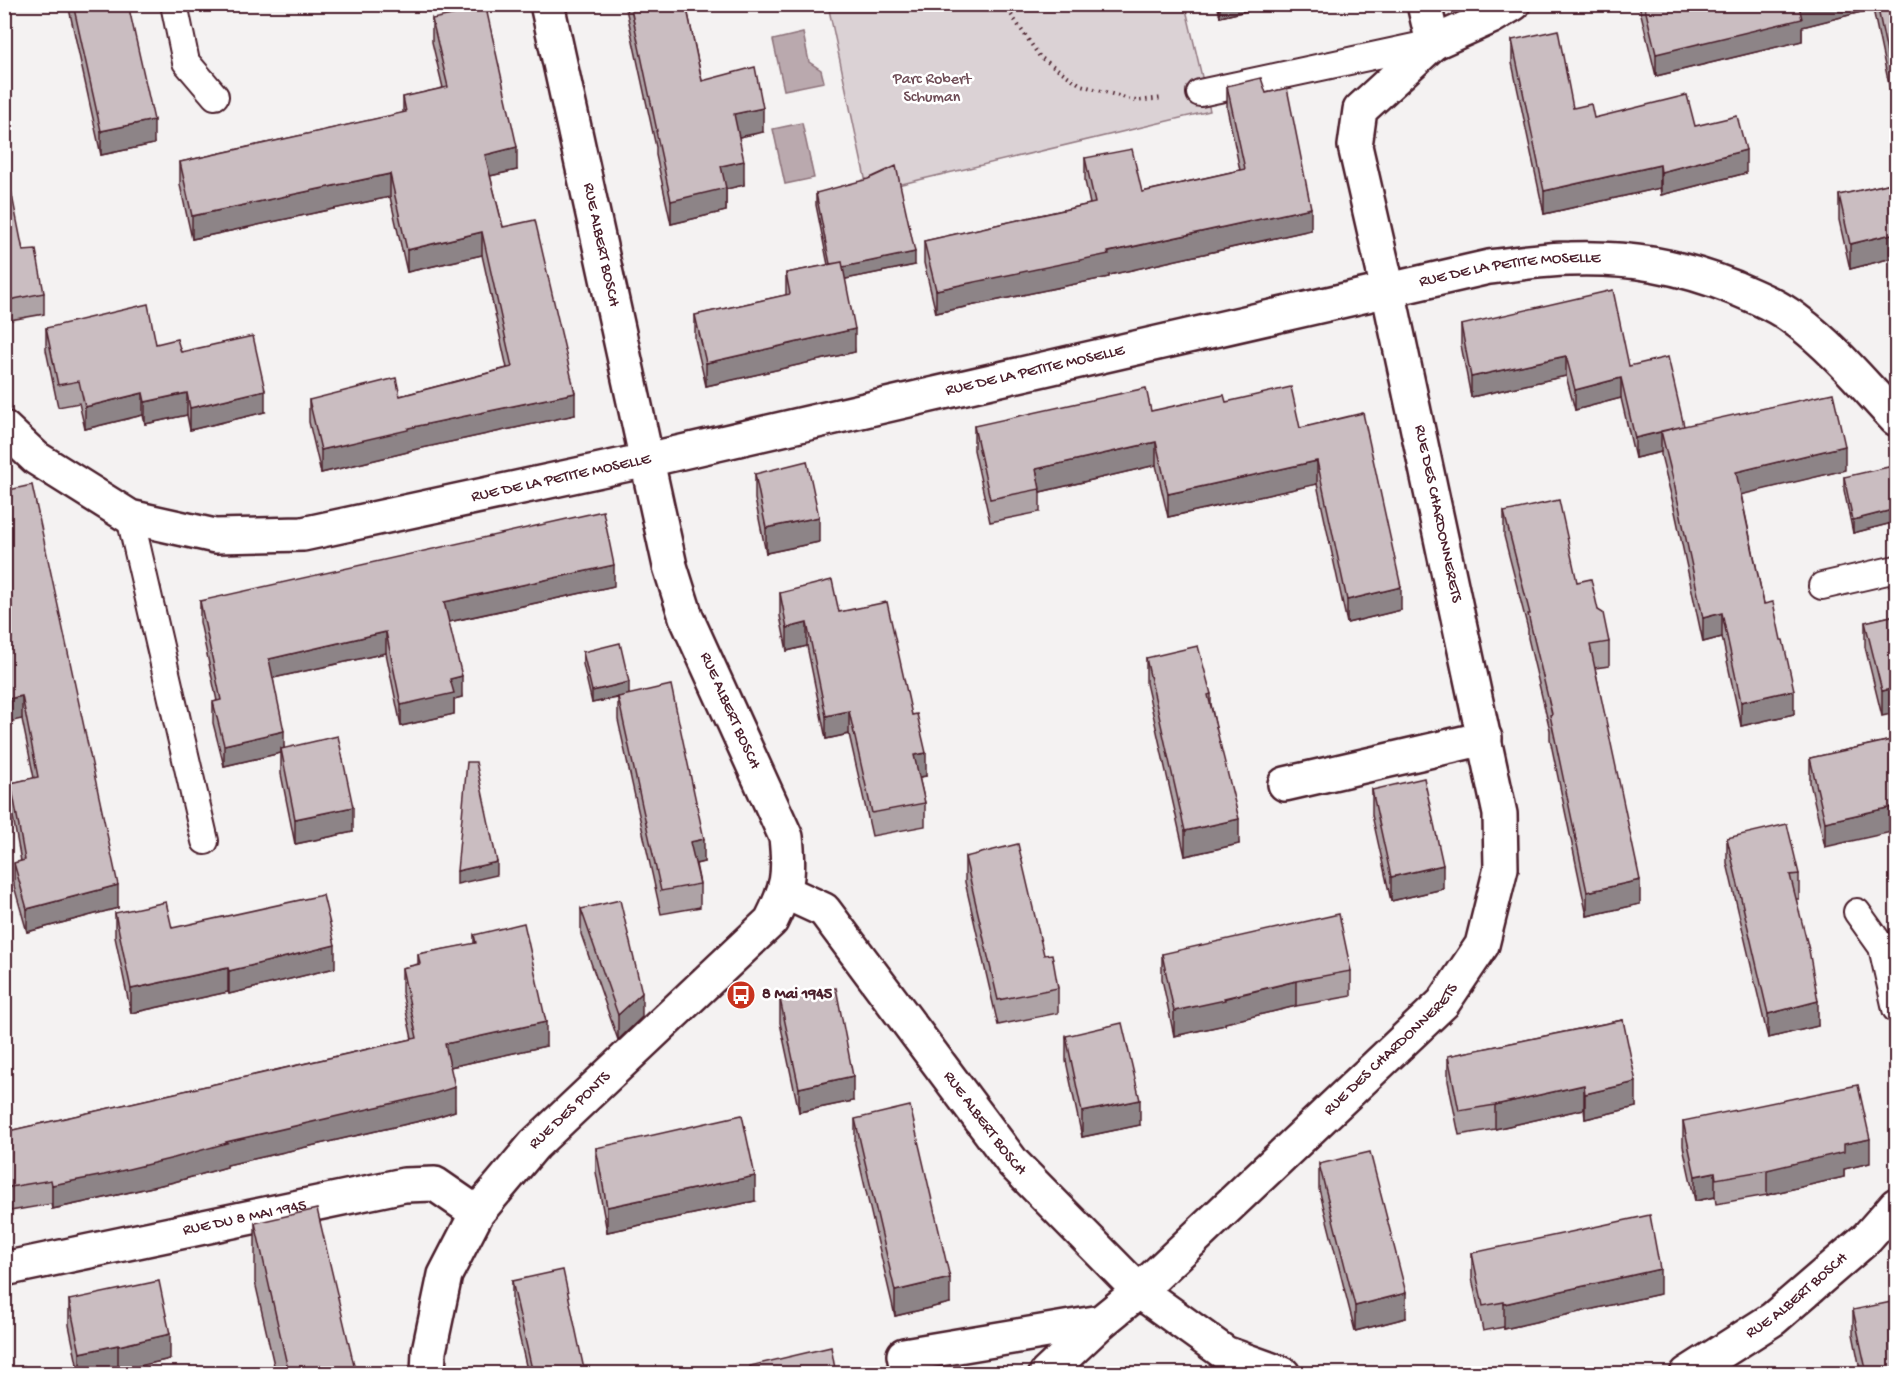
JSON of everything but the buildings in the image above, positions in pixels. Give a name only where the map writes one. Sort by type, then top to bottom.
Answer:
[{"type":"street","name":"RUE ALBERT BOSCH","points":[[547,4],[670,566],[686,617],[786,837],[789,863],[785,892],[824,910],[1013,1163],[1139,1291],[1225,1353],[1283,1374]]},
{"type":"street","points":[[1424,4],[1433,43]]},
{"type":"street","name":"RUE DES CHARDONNERETS","points":[[1139,1291],[1443,1003],[1482,945],[1501,867],[1500,814],[1355,146],[1360,110],[1433,43],[1491,17],[1513,4]]},
{"type":"street","name":"RUE DE LA PETITE MOSELLE","points":[[4,428],[36,458],[130,517],[215,536],[303,534],[647,460],[1489,267],[1569,259],[1620,259],[1667,266],[1714,280],[1762,299],[1795,319],[1827,345],[1896,419]]},
{"type":"street","points":[[1285,784],[1485,738]]},
{"type":"street","name":"RUE DES PONTS","points":[[428,1374],[429,1351],[445,1275],[477,1213],[534,1145],[771,921],[785,892]]},
{"type":"street","name":"RUE DU 8 MAI 1945","points":[[4,1269],[404,1185],[435,1184],[477,1213]]},
{"type":"street","name":"RUE ALBERT BOSCH","points":[[1687,1374],[1773,1319],[1867,1238],[1896,1205]]},
{"type":"street","points":[[1046,1374],[1101,1322],[1139,1291]]},
{"type":"street","points":[[908,1374],[904,1355],[1101,1322]]},
{"type":"lane","points":[[174,4],[186,62],[215,96]]},
{"type":"lane","points":[[1200,93],[1433,43]]},
{"type":"lane","points":[[130,517],[205,841]]},
{"type":"lane","points":[[1822,586],[1896,569]]},
{"type":"lane","points":[[1857,912],[1882,947],[1896,1009]]},
{"type":"path","points":[[1006,4],[1040,57],[1081,85],[1136,101],[1200,93]]},
{"type":"green space","name":"Parc Robert Schuman","points":[[828,5],[1185,5],[1210,111],[868,192]]},
{"type":"shaded area","points":[[803,33],[809,62],[821,70],[824,82],[784,90],[773,40]]},
{"type":"shaded area","points":[[802,123],[814,178],[785,184],[773,129]]},
{"type":"place","name":"8 Mai 1945","points":[[741,995]]}]
